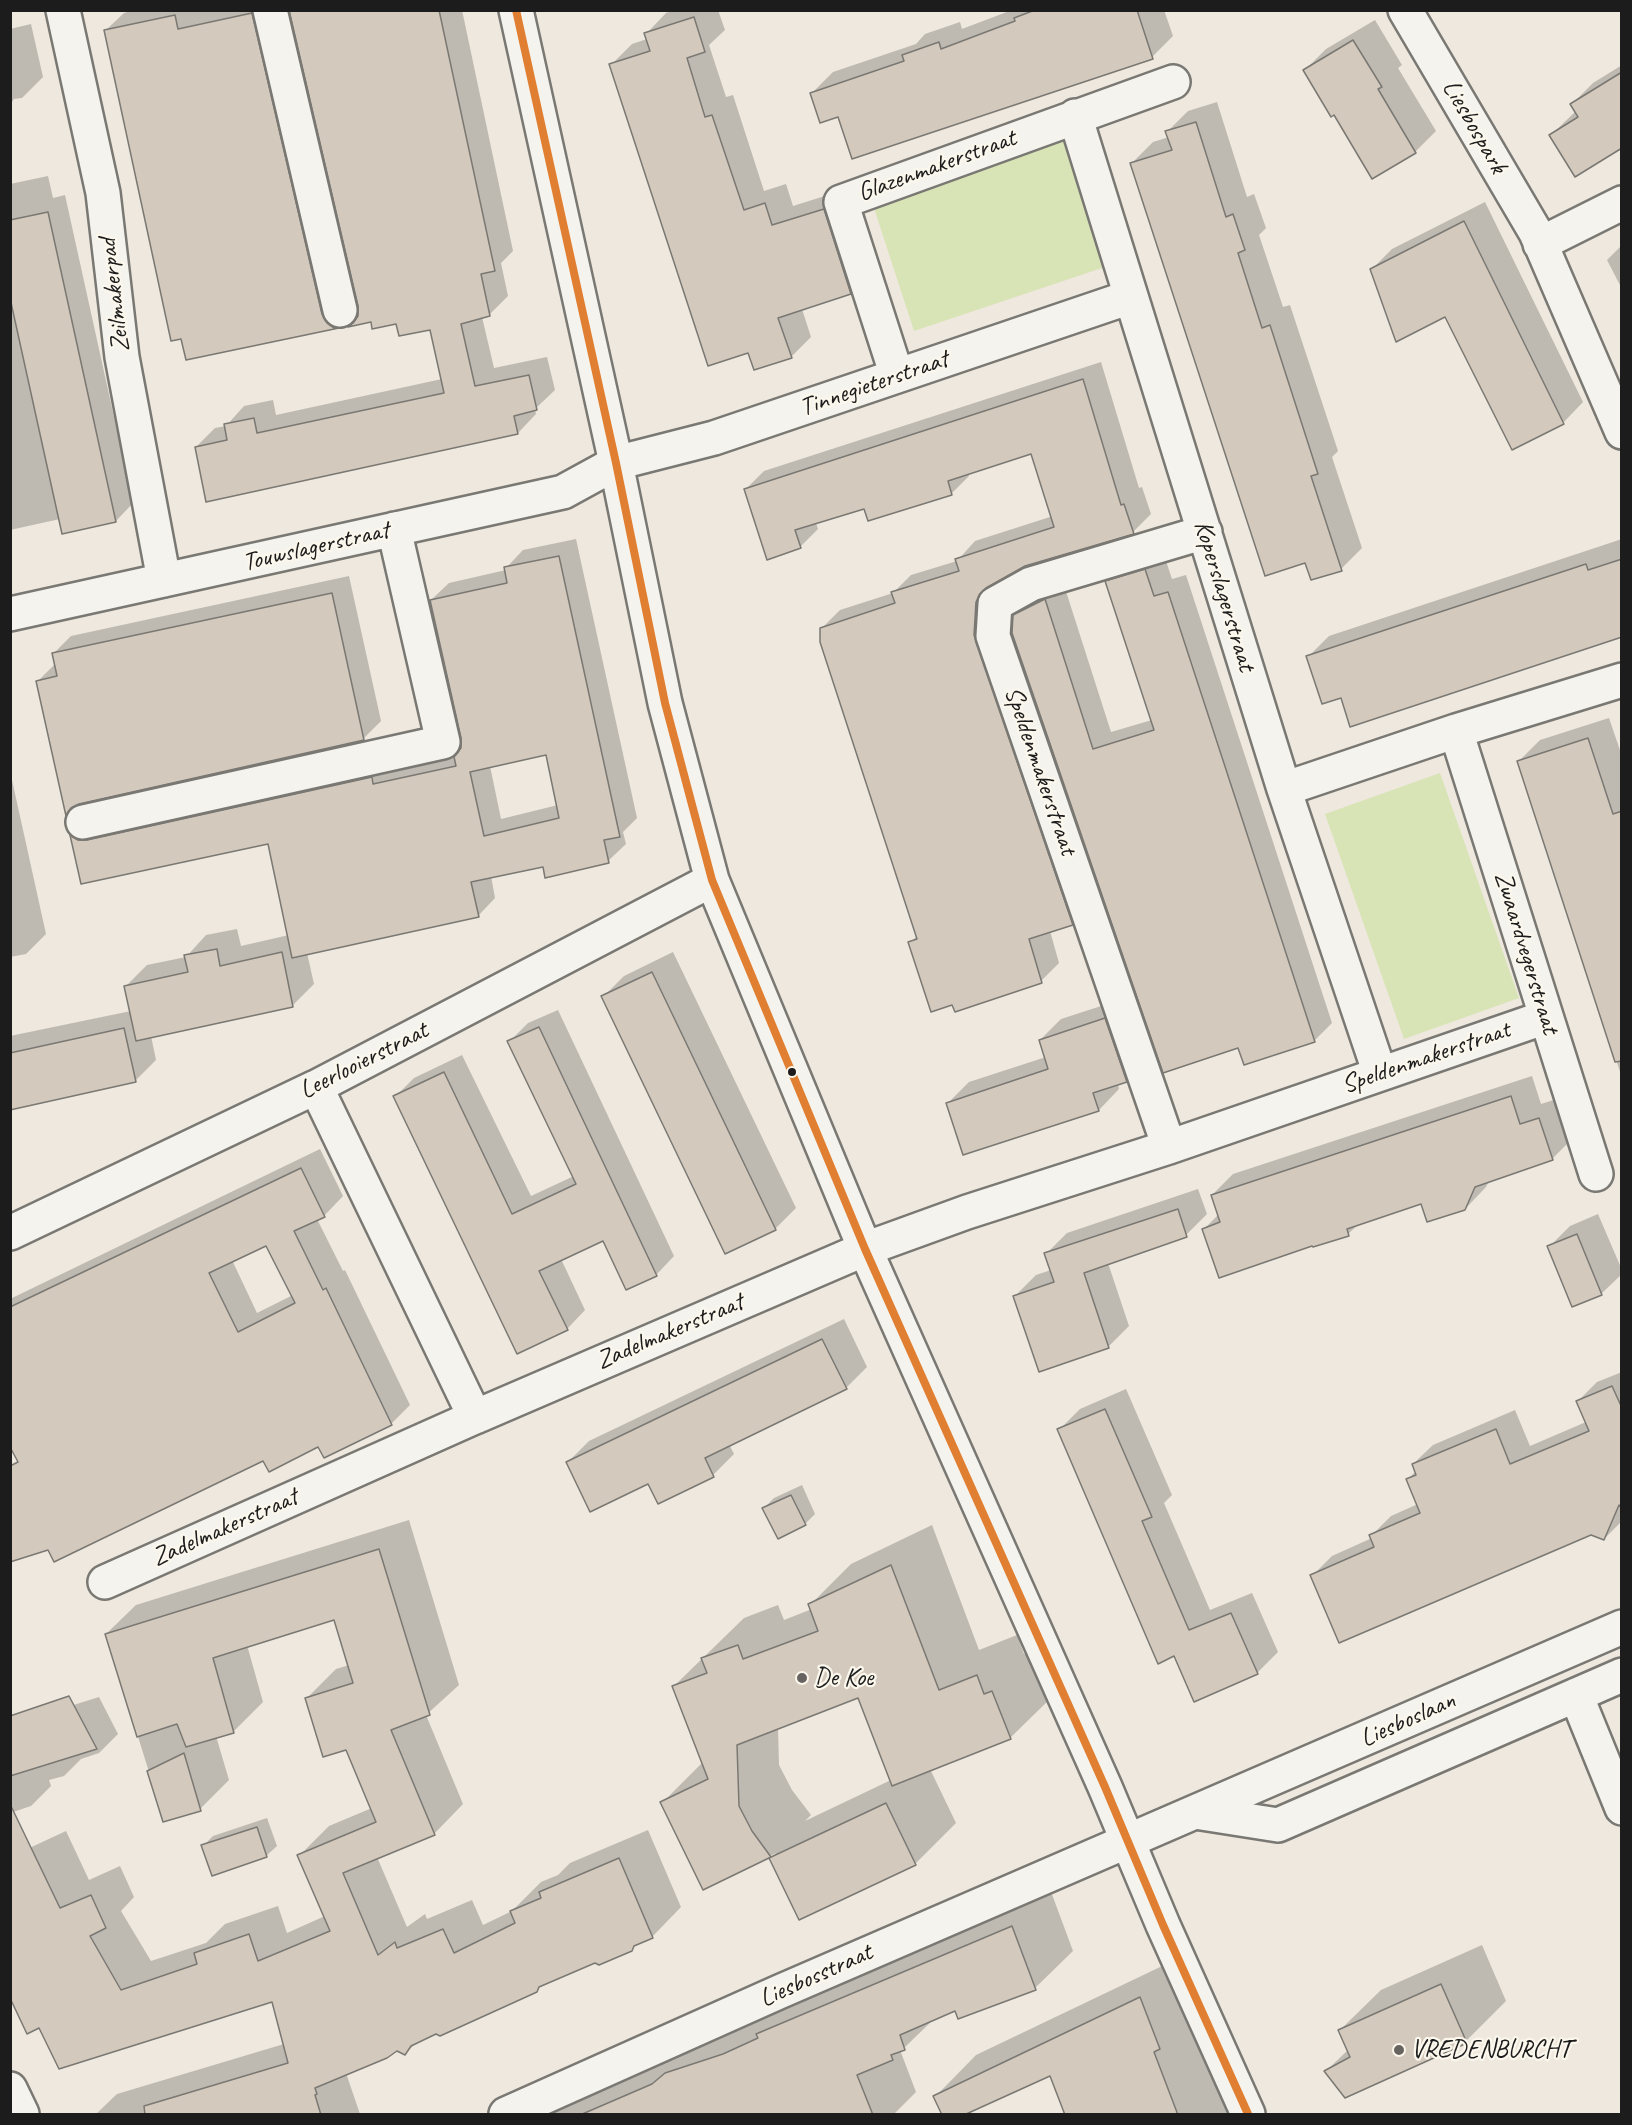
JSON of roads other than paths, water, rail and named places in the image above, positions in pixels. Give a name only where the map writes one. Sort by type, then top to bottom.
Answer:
[{"type":"street","name":"Zeilmakerpad","points":[[63,10],[103,193],[122,357],[164,580]]},
{"type":"street","points":[[270,10],[340,310]]},
{"type":"street","points":[[516,10],[616,463],[664,703],[712,880],[865,1249],[1248,2115]]},
{"type":"street","name":"Liesbospark","points":[[1405,10],[1530,224],[1622,432]]},
{"type":"street","name":"Glazenmakerstraat","points":[[897,376],[841,202],[1173,82]]},
{"type":"street","name":"Koperslagerstraat","points":[[1075,116],[1284,789],[1380,1074]]},
{"type":"street","points":[[1540,244],[1622,203]]},
{"type":"street","name":"Tinnegieterstraat","points":[[616,463],[714,438],[1130,297]]},
{"type":"street","name":"Touwslagerstraat","points":[[10,614],[563,492],[616,463]]},
{"type":"street","points":[[83,822],[443,742],[394,530]]},
{"type":"street","name":"Speldenmakerstraat","points":[[1169,1147],[993,636],[995,604],[1031,584],[1204,532]]},
{"type":"street","points":[[1284,789],[1456,731],[1622,680]]},
{"type":"street","name":"Zwaardvegerstraat","points":[[1456,731],[1596,1174]]},
{"type":"street","name":"Leerlooierstraat","points":[[10,1233],[315,1087],[712,880]]},
{"type":"street","name":"Speldenmakerstraat","points":[[865,1249],[967,1212],[1169,1147],[1546,1017]]},
{"type":"street","points":[[315,1087],[476,1417]]},
{"type":"street","name":"Zadelmakerstraat","points":[[105,1582],[667,1332],[865,1249]]},
{"type":"street","name":"Liesboslaan","points":[[1128,1841],[1622,1627]]},
{"type":"street","name":"Liesboslaan","points":[[1195,1812],[1278,1825],[1622,1676]]},
{"type":"street","points":[[1576,1695],[1622,1808]]},
{"type":"street","name":"Liesbosstraat","points":[[506,2115],[779,1992],[1128,1841]]},
{"type":"street","points":[[10,2090],[22,2115]]},
{"type":"place","name":"De Koe","points":[[802,1678]]},
{"type":"place","name":"VREDENBURCHT","points":[[1399,2050]]}]
